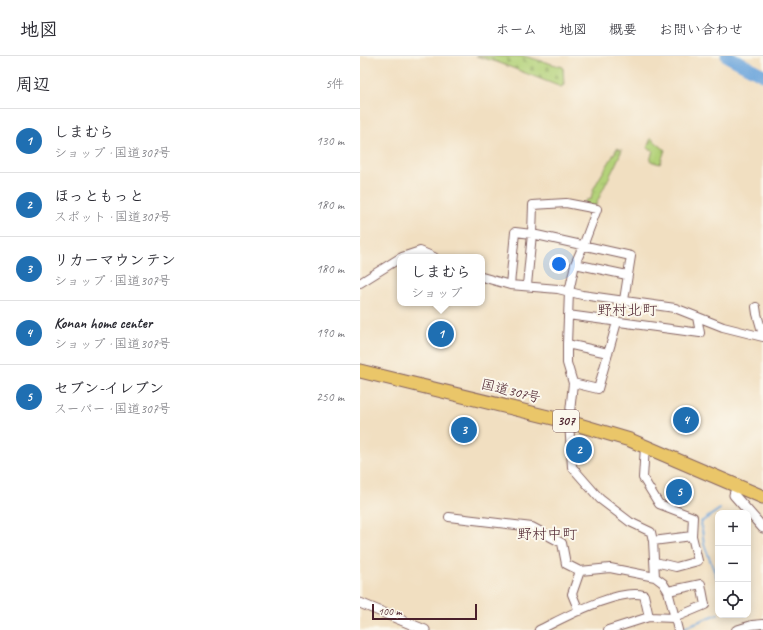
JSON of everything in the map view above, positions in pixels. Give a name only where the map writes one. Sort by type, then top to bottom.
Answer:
[{"type":"highway","name":"国道307号","points":[[360,371],[569,422],[630,440],[763,496]]},
{"type":"street","points":[[526,285],[532,234],[533,205],[566,203],[597,209],[575,264],[569,292],[567,363],[573,383],[569,422],[572,467],[600,499],[630,522],[650,532],[653,541],[655,577]]},
{"type":"street","points":[[510,285],[515,232],[532,234],[631,256],[624,300]]},
{"type":"street","points":[[412,254],[420,251],[427,254]]},
{"type":"street","points":[[360,282],[397,260]]},
{"type":"street","points":[[575,264],[627,275]]},
{"type":"street","points":[[485,278],[510,285],[526,285],[558,289],[582,295],[675,308],[723,327],[763,336],[756,307]]},
{"type":"street","points":[[568,315],[700,333],[697,316]]},
{"type":"street","points":[[573,383],[598,388],[617,322]]},
{"type":"street","points":[[567,344],[608,352]]},
{"type":"street","points":[[645,446],[643,478],[659,504],[693,517],[692,536],[698,561],[676,567],[655,562]]},
{"type":"street","points":[[737,485],[734,495],[763,528]]},
{"type":"street","points":[[448,517],[532,527],[562,543],[566,564],[580,571],[610,568],[655,577],[663,583],[668,591],[678,630]]},
{"type":"street","points":[[653,541],[692,536]]},
{"type":"street","points":[[579,611],[572,594],[580,571]]},
{"type":"street","points":[[608,630],[649,617],[674,618],[705,605],[701,584],[668,591]]},
{"type":"street","points":[[539,630],[604,600],[636,593],[644,595],[649,617]]},
{"type":"street","points":[[360,603],[425,630]]},
{"type":"street","points":[[736,630],[752,625],[763,624]]},
{"type":"green space","points":[[476,56],[524,56],[563,67],[564,85],[561,87],[497,62]]},
{"type":"green space","points":[[651,138],[665,150],[660,164],[650,161],[653,150],[647,148]]},
{"type":"green space","points":[[617,148],[622,150],[595,207],[584,204],[586,200],[591,199],[593,190]]},
{"type":"waterway","points":[[727,56],[763,75]]},
{"type":"waterway","points":[[715,573],[704,544],[701,522],[720,509]]},
{"type":"waterway","points":[[757,513],[763,521]]},
{"type":"waterway","points":[[682,628],[715,615]]},
{"type":"place","name":"しまむら","points":[[441,334]]},
{"type":"place","name":"Konan home center","points":[[686,420]]},
{"type":"place","name":"リカーマウンテン","points":[[464,430]]},
{"type":"place","name":"ほっともっと","points":[[579,450]]},
{"type":"place","name":"セブン-イレブン","points":[[679,492]]},
{"type":"district","name":"野村北町","points":[[627,310]]},
{"type":"district","name":"野村中町","points":[[547,534]]}]
